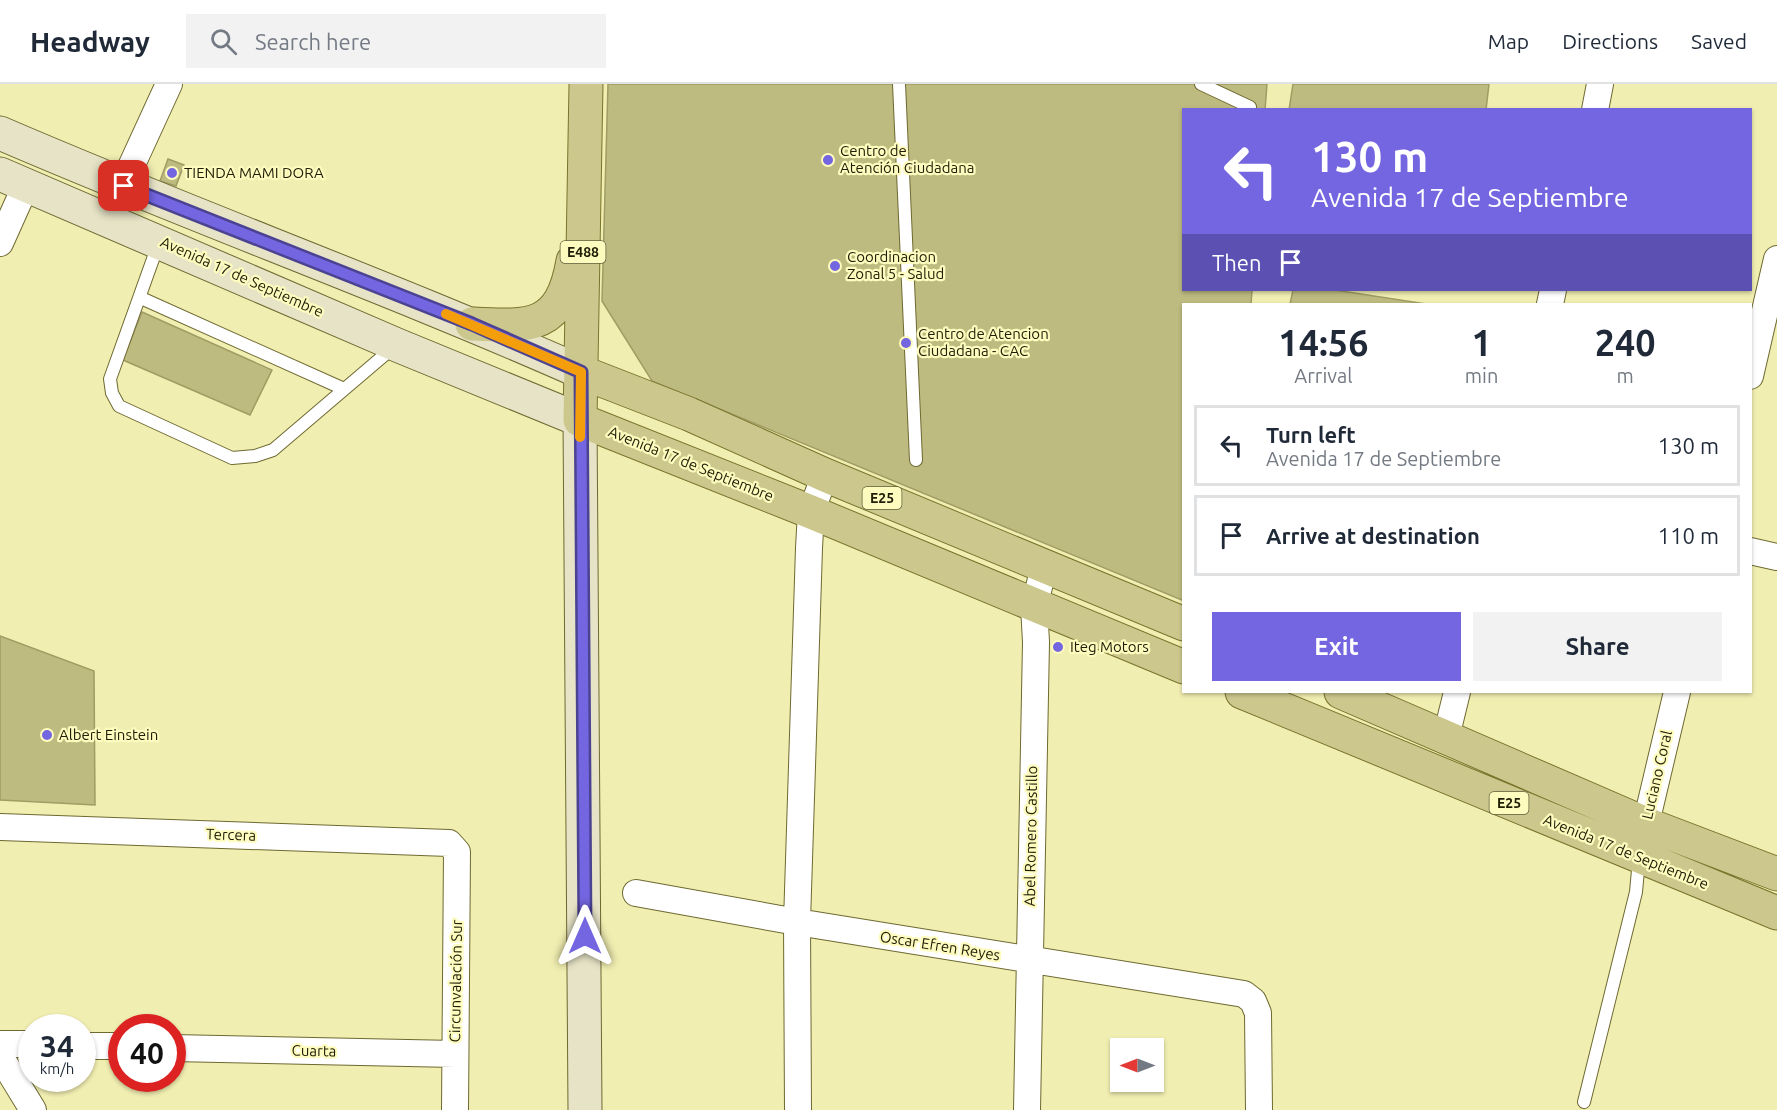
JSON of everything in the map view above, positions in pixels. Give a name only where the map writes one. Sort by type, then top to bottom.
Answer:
[{"type":"main road","name":"E488","points":[[580,420],[586,84]]},
{"type":"main road","name":"E25","points":[[0,133],[124,186],[472,324],[581,372],[688,414],[825,475],[1045,564],[1182,623]]},
{"type":"main road","name":"Avenida 17 de Septiembre","points":[[13,179],[397,345],[811,512],[1182,666]]},
{"type":"main road","points":[[472,324],[520,325],[542,320],[558,304],[570,276],[584,194]]},
{"type":"main road","points":[[580,420],[585,1110]]},
{"type":"main road","name":"Avenida 17 de Septiembre","points":[[1244,693],[1639,858],[1777,913]]},
{"type":"main road","name":"E25","points":[[1355,694],[1446,737],[1646,824],[1777,874]]},
{"type":"street","points":[[108,219],[169,84]]},
{"type":"street","points":[[1594,108],[1600,84]]},
{"type":"street","points":[[0,243],[13,179]]},
{"type":"street","points":[[1752,365],[1769,270]]},
{"type":"street","points":[[798,1110],[797,922],[811,512],[825,475]]},
{"type":"street","points":[[1752,551],[1777,557]]},
{"type":"street","name":"Abel Romero Castillo","points":[[1027,1110],[1028,960],[1036,642],[1034,606],[1045,564]]},
{"type":"street","points":[[1446,737],[1457,693]]},
{"type":"street","name":"Luciano Coral","points":[[1639,858],[1677,693]]},
{"type":"street","name":"Tercera","points":[[0,827],[449,843],[457,852]]},
{"type":"street","name":"Circunvalación Sur","points":[[454,1110],[457,852]]},
{"type":"street","name":"Oscar Efren Reyes","points":[[636,893],[797,922],[1244,994],[1254,1001],[1258,1013],[1259,1110]]},
{"type":"street","points":[[0,1044],[18,1044]]},
{"type":"street","name":"Cuarta","points":[[186,1048],[454,1054]]},
{"type":"street","points":[[0,1056],[33,1110]]},
{"type":"lane","points":[[899,84],[916,460]]},
{"type":"lane","points":[[1201,84],[1250,107]]},
{"type":"lane","points":[[160,241],[110,379],[116,399],[119,406],[232,458],[255,456],[273,450],[397,345]]},
{"type":"lane","points":[[141,298],[344,389]]},
{"type":"lane","points":[[1584,1102],[1636,892],[1639,858]]},
{"type":"building","name":"Centro de Atencion Ciudadana - CAC","points":[[608,84],[1267,84],[1265,108],[1182,108],[1182,291],[1252,291],[1251,303],[1182,303],[1182,600],[652,381],[602,301]]},
{"type":"building","points":[[1293,84],[1489,84],[1486,108],[1289,108]]},
{"type":"building","name":"TIENDA MAMI DORA","points":[[168,159],[184,165],[176,186],[160,181]]},
{"type":"building","points":[[1293,291],[1342,291],[1420,303],[1290,303]]},
{"type":"building","points":[[142,312],[272,370],[250,415],[123,360]]},
{"type":"building","name":"Albert Einstein","points":[[0,636],[94,671],[95,805],[0,800]]},
{"type":"slow traffic","points":[[446,314],[581,372],[580,437]]},
{"type":"place","name":"Centro de Atención Ciudadana","points":[[828,160]]},
{"type":"place","name":"TIENDA MAMI DORA","points":[[172,173]]},
{"type":"place","name":"Coordinacion Zonal 5 - Salud","points":[[835,266]]},
{"type":"place","name":"Centro de Atencion Ciudadana - CAC","points":[[906,343]]},
{"type":"place","name":"Iteg Motors","points":[[1058,647]]},
{"type":"place","name":"Albert Einstein","points":[[47,735]]},
{"type":"route","points":[[124,186],[472,324],[581,372],[585,936]]}]
